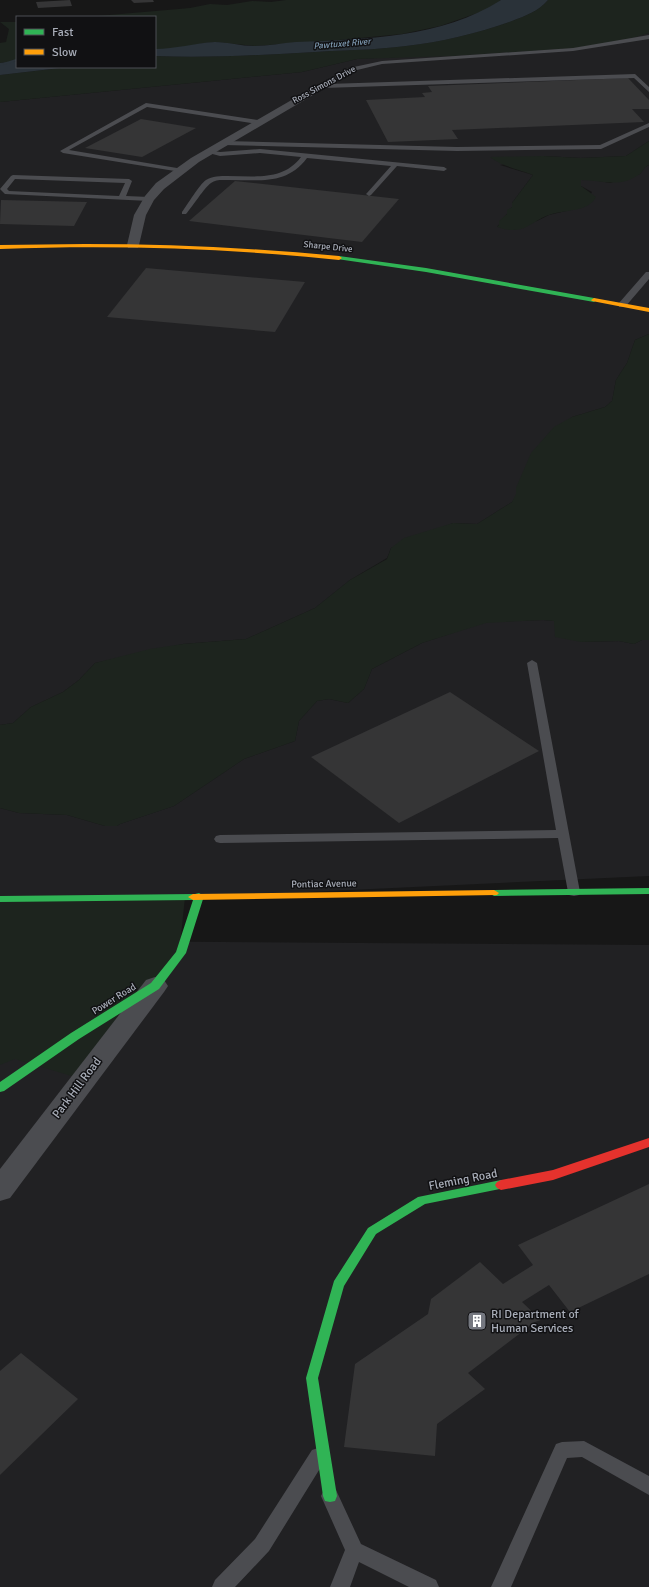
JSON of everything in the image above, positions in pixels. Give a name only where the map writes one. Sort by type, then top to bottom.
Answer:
[{"type":"street","name":"Ross Simons Drive","points":[[133,245],[140,215],[149,199],[160,186],[208,152],[321,86]]},
{"type":"street","name":"Sharpe Drive","points":[[0,247],[133,245],[252,250],[351,259],[462,276],[649,310]]},
{"type":"street","name":"Pontiac Avenue","points":[[0,899],[649,891]]},
{"type":"street","name":"Power Road","points":[[0,1088],[75,1036],[155,986],[181,952],[199,896]]},
{"type":"street","name":"Park Hill Road","points":[[0,1190],[155,986]]},
{"type":"street","name":"Fleming Road","points":[[330,1496],[312,1378],[338,1285],[372,1231],[422,1200],[553,1174],[649,1142]]},
{"type":"lane","name":"Ross Simons Drive","points":[[321,86],[356,68],[374,64],[418,59],[569,50],[649,37]]},
{"type":"lane","points":[[321,86],[635,76],[649,90]]},
{"type":"lane","points":[[181,170],[63,151],[146,105],[258,122]]},
{"type":"lane","points":[[224,143],[456,149],[601,147],[649,125]]},
{"type":"lane","points":[[208,152],[220,154],[260,151],[444,169]]},
{"type":"lane","points":[[184,213],[209,181],[218,178],[268,178],[284,174],[297,167],[306,155]]},
{"type":"lane","points":[[369,194],[396,164]]},
{"type":"lane","points":[[122,197],[129,181],[13,177],[4,189],[7,193],[149,199]]},
{"type":"lane","points":[[622,305],[649,274]]},
{"type":"lane","points":[[637,288],[649,290]]},
{"type":"lane","points":[[532,663],[574,892]]},
{"type":"lane","points":[[220,839],[563,834]]},
{"type":"lane","points":[[222,1587],[262,1545],[323,1448]]},
{"type":"lane","points":[[501,1587],[562,1450],[584,1449],[649,1486]]},
{"type":"lane","points":[[330,1496],[354,1550],[429,1587]]},
{"type":"lane","points":[[340,1587],[354,1550]]},
{"type":"shaded area","points":[[286,0],[501,0],[486,10],[440,26],[402,34],[255,46],[216,42],[173,49],[156,49],[156,16],[98,16],[190,8],[210,4],[227,5],[252,1],[271,2]]},
{"type":"shaded area","points":[[548,0],[649,0],[649,33],[629,39],[576,48],[452,56],[357,59],[302,72],[0,102],[0,75],[60,68],[156,68],[156,56],[195,57],[255,55],[372,49],[419,44],[459,36],[512,21],[527,15]]},
{"type":"shaded area","points":[[0,22],[16,22],[16,61],[0,63],[0,43],[6,42],[9,29]]},
{"type":"shaded area","points":[[649,33],[649,141],[626,156],[581,158],[543,156],[500,165],[533,175],[512,203],[512,207],[497,227],[537,221],[549,215],[583,207],[592,192],[581,186],[581,180],[594,180],[610,183],[640,174],[645,167],[649,165],[649,334],[635,340],[627,363],[616,380],[612,401],[605,407],[572,417],[512,502],[477,524],[453,523],[391,548],[387,558],[350,580],[315,608],[246,639],[183,644],[95,663],[79,680],[63,692],[31,707],[13,723],[0,725],[0,102],[302,72],[357,59],[576,48]]},
{"type":"shaded area","points":[[649,141],[649,165],[637,176],[626,181],[615,183],[581,180],[581,186],[596,197],[587,206],[549,215],[521,229],[509,230],[497,227],[499,225],[499,221],[507,214],[507,210],[512,207],[512,203],[533,175],[506,166],[490,157],[543,156],[581,158],[626,156]]},
{"type":"shaded area","points":[[649,334],[649,640],[642,640],[634,644],[619,641],[581,642],[555,637],[554,621],[543,620],[486,623],[422,643],[372,669],[364,689],[348,703],[329,699],[317,701],[299,721],[295,741],[244,759],[174,806],[117,826],[105,826],[67,815],[19,813],[0,808],[0,725],[13,723],[31,707],[63,692],[79,680],[95,663],[150,649],[183,644],[246,639],[315,608],[350,580],[387,559],[391,548],[404,538],[453,523],[477,524],[512,502],[516,494],[516,488],[531,453],[554,427],[572,417],[605,407],[612,401],[616,380],[627,363],[635,340]]},
{"type":"shaded area","points":[[554,621],[581,642],[619,641],[634,644],[642,640],[649,640],[649,876],[201,897],[0,899],[0,808],[19,813],[67,815],[105,826],[117,826],[174,806],[244,759],[295,741],[299,721],[317,701],[329,699],[348,703],[364,689],[372,669],[422,643],[486,622]]},
{"type":"shaded area","points":[[185,897],[179,955],[85,1080],[15,1059],[0,1065],[0,899]]},
{"type":"shaded area","points":[[83,941],[649,945],[649,1587],[0,1587],[0,945]]},
{"type":"water","points":[[501,0],[548,0],[536,10],[512,21],[433,42],[372,49],[255,55],[195,57],[156,56],[156,49],[215,42],[259,46],[296,42],[349,40],[402,34],[454,22],[478,13]]},
{"type":"water","points":[[16,61],[16,68],[60,68],[0,75],[0,63]]},
{"type":"building","points":[[70,0],[72,6],[38,8],[36,2]]},
{"type":"building","points":[[131,0],[153,0],[154,2],[134,3]]},
{"type":"building","points":[[628,78],[649,100],[649,109],[632,109],[644,122],[452,130],[458,139],[388,142],[366,100],[425,97],[422,93],[432,92],[428,86]]},
{"type":"building","points":[[141,119],[196,128],[142,157],[85,148]]},
{"type":"building","points":[[235,181],[399,199],[362,242],[189,221]]},
{"type":"building","points":[[1,200],[87,202],[74,226],[0,224]]},
{"type":"building","points":[[146,268],[305,282],[275,332],[107,317]]},
{"type":"building","points":[[450,692],[539,751],[399,823],[311,757]]},
{"type":"building","name":"RI Department of Human Services","points":[[649,1184],[649,1274],[570,1312],[549,1285],[522,1302],[541,1320],[535,1322],[468,1373],[485,1389],[437,1424],[435,1456],[344,1447],[355,1364],[428,1314],[431,1299],[480,1262],[503,1284],[533,1265],[518,1245]]},
{"type":"building","points":[[21,1353],[78,1399],[0,1475],[0,1371]]},
{"type":"waterway","name":"Pawtuxet River","points":[[1,65],[16,60]]},
{"type":"traffic: fast","points":[[339,258],[426,270],[594,300]]},
{"type":"traffic: fast","points":[[494,893],[649,891]]},
{"type":"traffic: fast","points":[[0,1088],[75,1036],[155,986],[181,953],[199,896]]},
{"type":"traffic: fast","points":[[0,899],[193,897]]},
{"type":"traffic: fast","points":[[330,1496],[312,1378],[338,1285],[372,1231],[422,1200],[501,1185]]},
{"type":"traffic: slow","points":[[0,247],[85,245],[170,246],[254,250],[339,258]]},
{"type":"traffic: slow","points":[[594,300],[649,310]]},
{"type":"traffic: slow","points":[[193,897],[494,893]]},
{"type":"traffic: jam","points":[[501,1185],[553,1175],[649,1142]]},
{"type":"place","name":"RI Department of Human Services","points":[[477,1321]]}]
